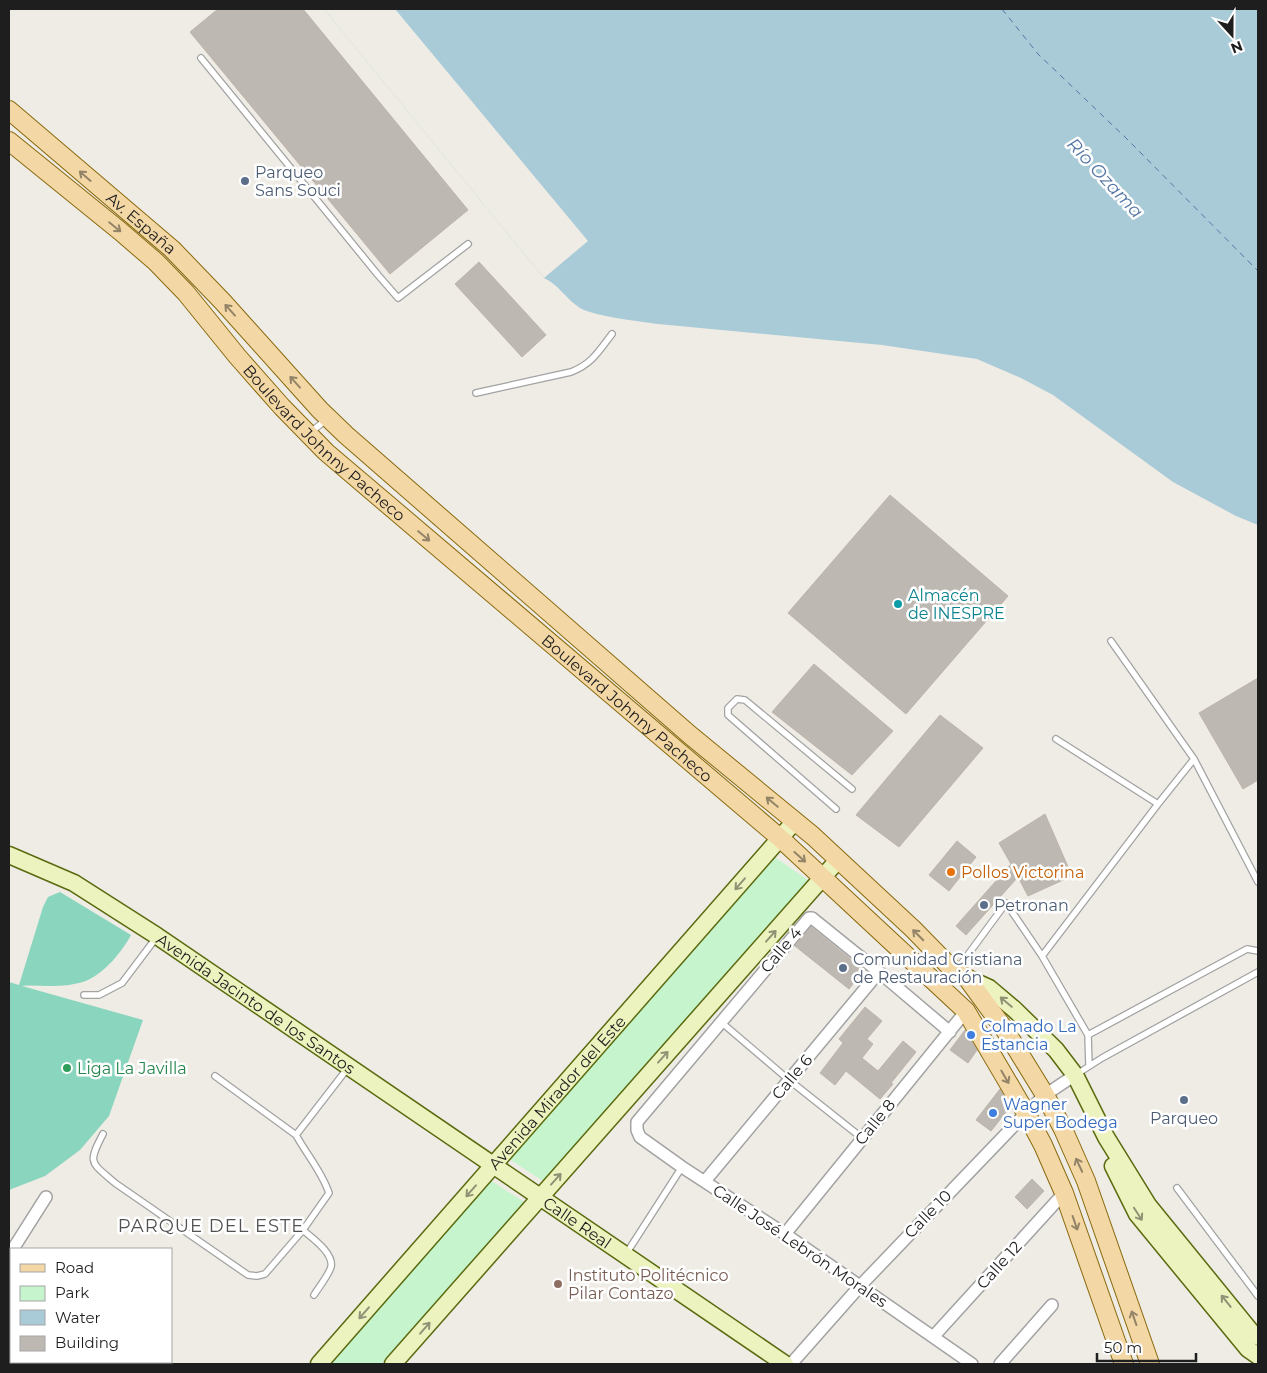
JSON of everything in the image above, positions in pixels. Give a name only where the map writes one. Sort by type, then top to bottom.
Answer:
[{"type":"main road","name":"Av. España","points":[[9,110],[172,249],[263,346]]},
{"type":"main road","name":"Boulevard Johnny Pacheco","points":[[9,141],[156,262],[186,293],[237,356],[308,435],[350,474],[780,838],[966,1011],[1026,1112],[1043,1145],[1064,1193],[1124,1364]]},
{"type":"main road","name":"Boulevard Johnny Pacheco","points":[[263,346],[328,418],[346,435],[690,735],[813,836],[961,975],[1005,1030],[1045,1095],[1086,1181],[1150,1364]]},
{"type":"main road","name":"Avenida Mirador del Este","points":[[319,1364],[795,821]]},
{"type":"main road","name":"Avenida Jacinto de los Santos","points":[[9,855],[74,883],[157,936],[494,1166]]},
{"type":"main road","points":[[393,1364],[838,860]]},
{"type":"main road","points":[[961,975],[989,988],[1014,1009],[1056,1050],[1082,1071],[1106,1137],[1110,1160],[1137,1214],[1248,1349],[1258,1356]]},
{"type":"main road","points":[[1106,1137],[1148,1205],[1258,1337]]},
{"type":"main road","name":"Calle Real","points":[[494,1166],[785,1364]]},
{"type":"street","name":"Calle 4","points":[[636,1122],[809,918],[812,918],[879,972],[950,1032]]},
{"type":"street","name":"Calle 6","points":[[705,1182],[879,972]]},
{"type":"street","name":"Calle 8","points":[[785,1234],[966,1011]]},
{"type":"street","name":"Calle 10","points":[[791,1364],[860,1286],[1026,1112],[1045,1095],[1082,1071]]},
{"type":"street","name":"Calle José Lebrón Morales","points":[[636,1122],[640,1136],[682,1167],[785,1234],[972,1364]]},
{"type":"street","name":"Calle 12","points":[[933,1337],[1064,1193]]},
{"type":"street","points":[[13,1248],[46,1197]]},
{"type":"street","points":[[1000,1364],[1052,1306]]},
{"type":"lane","points":[[202,58],[398,298],[468,244]]},
{"type":"lane","points":[[476,393],[571,372],[584,367],[594,358],[612,334]]},
{"type":"lane","points":[[308,435],[328,418]]},
{"type":"lane","points":[[1111,641],[1194,759],[1258,882]]},
{"type":"lane","points":[[836,808],[728,716],[728,708],[737,699],[746,700],[852,790]]},
{"type":"lane","points":[[1056,739],[1158,804]]},
{"type":"lane","points":[[1042,956],[1194,759]]},
{"type":"lane","points":[[961,975],[1006,903],[1042,956],[1088,1035],[1082,1071]]},
{"type":"lane","points":[[84,995],[99,995],[122,983],[157,936]]},
{"type":"lane","points":[[1088,1035],[1247,949],[1258,951]]},
{"type":"lane","points":[[1082,1071],[1258,972]]},
{"type":"lane","points":[[721,1022],[789,1080],[862,1138]]},
{"type":"lane","points":[[296,1136],[348,1067]]},
{"type":"lane","points":[[103,1134],[93,1152],[92,1158],[96,1167],[115,1183],[248,1275],[258,1276],[265,1274],[303,1230],[329,1194],[325,1180],[308,1157],[296,1136],[215,1076]]},
{"type":"lane","points":[[625,1255],[682,1167]]},
{"type":"lane","points":[[1177,1188],[1258,1296]]},
{"type":"lane","points":[[303,1230],[330,1257],[331,1267],[314,1295]]},
{"type":"green space","points":[[773,856],[808,880],[543,1181],[506,1157]]},
{"type":"green space","name":"Liga La Javilla","points":[[60,892],[131,935],[112,961],[101,972],[88,980],[54,986],[22,986],[143,1020],[109,1116],[80,1150],[45,1176],[9,1190],[9,982],[19,985],[43,907],[48,897]]},
{"type":"green space","points":[[487,1178],[524,1202],[381,1364],[325,1364]]},
{"type":"water","name":"Río Ozama","points":[[324,9],[1258,9],[1258,525],[1236,516],[1173,482],[1053,395],[1021,378],[977,359],[882,345],[658,324],[607,316],[580,308],[549,280],[544,278]]},
{"type":"pier","points":[[324,9],[395,9],[588,241],[544,278]]},
{"type":"building","points":[[218,9],[303,9],[468,210],[390,274],[190,32]]},
{"type":"building","points":[[479,262],[546,335],[522,357],[455,284]]},
{"type":"building","name":"Almacén de INESPRE","points":[[890,495],[1008,596],[906,714],[788,613]]},
{"type":"building","points":[[814,664],[893,731],[852,775],[772,712]]},
{"type":"building","points":[[1258,678],[1258,780],[1243,789],[1199,713]]},
{"type":"building","points":[[940,715],[983,748],[899,847],[856,815]]},
{"type":"building","points":[[1045,814],[1072,876],[1028,896],[1018,877],[966,935],[956,926],[1011,864],[999,843]]},
{"type":"building","points":[[957,841],[976,857],[949,891],[929,875]]},
{"type":"building","points":[[811,927],[864,970],[849,989],[795,946]]},
{"type":"building","points":[[865,1007],[882,1021],[867,1039],[873,1044],[862,1058],[878,1071],[903,1041],[916,1052],[880,1099],[846,1071],[835,1085],[820,1073],[843,1043],[839,1039]]},
{"type":"building","points":[[965,1030],[977,1050],[968,1063],[950,1050]]},
{"type":"building","name":"Wagner Super Bodega","points":[[1000,1089],[1010,1107],[991,1131],[976,1120]]},
{"type":"building","points":[[1032,1179],[1044,1191],[1027,1209],[1015,1197]]},
{"type":"ferry route","points":[[1002,9],[1038,54],[1127,139],[1258,271]]},
{"type":"place","name":"Parqueo Sans Souci","points":[[245,181]]},
{"type":"place","name":"Almacén de INESPRE","points":[[898,604]]},
{"type":"place","name":"Pollos Victorina","points":[[951,872]]},
{"type":"place","name":"Petronan","points":[[984,905]]},
{"type":"place","name":"Comunidad Cristiana de Restauración","points":[[843,968]]},
{"type":"place","name":"Colmado La Estancia","points":[[971,1035]]},
{"type":"place","name":"Liga La Javilla","points":[[67,1068]]},
{"type":"place","name":"Parqueo","points":[[1184,1100]]},
{"type":"place","name":"Wagner Super Bodega","points":[[993,1113]]},
{"type":"place","name":"Instituto Politécnico Pilar Contazo","points":[[558,1284]]},
{"type":"district","name":"PARQUE DEL ESTE","points":[[211,1226]]}]
